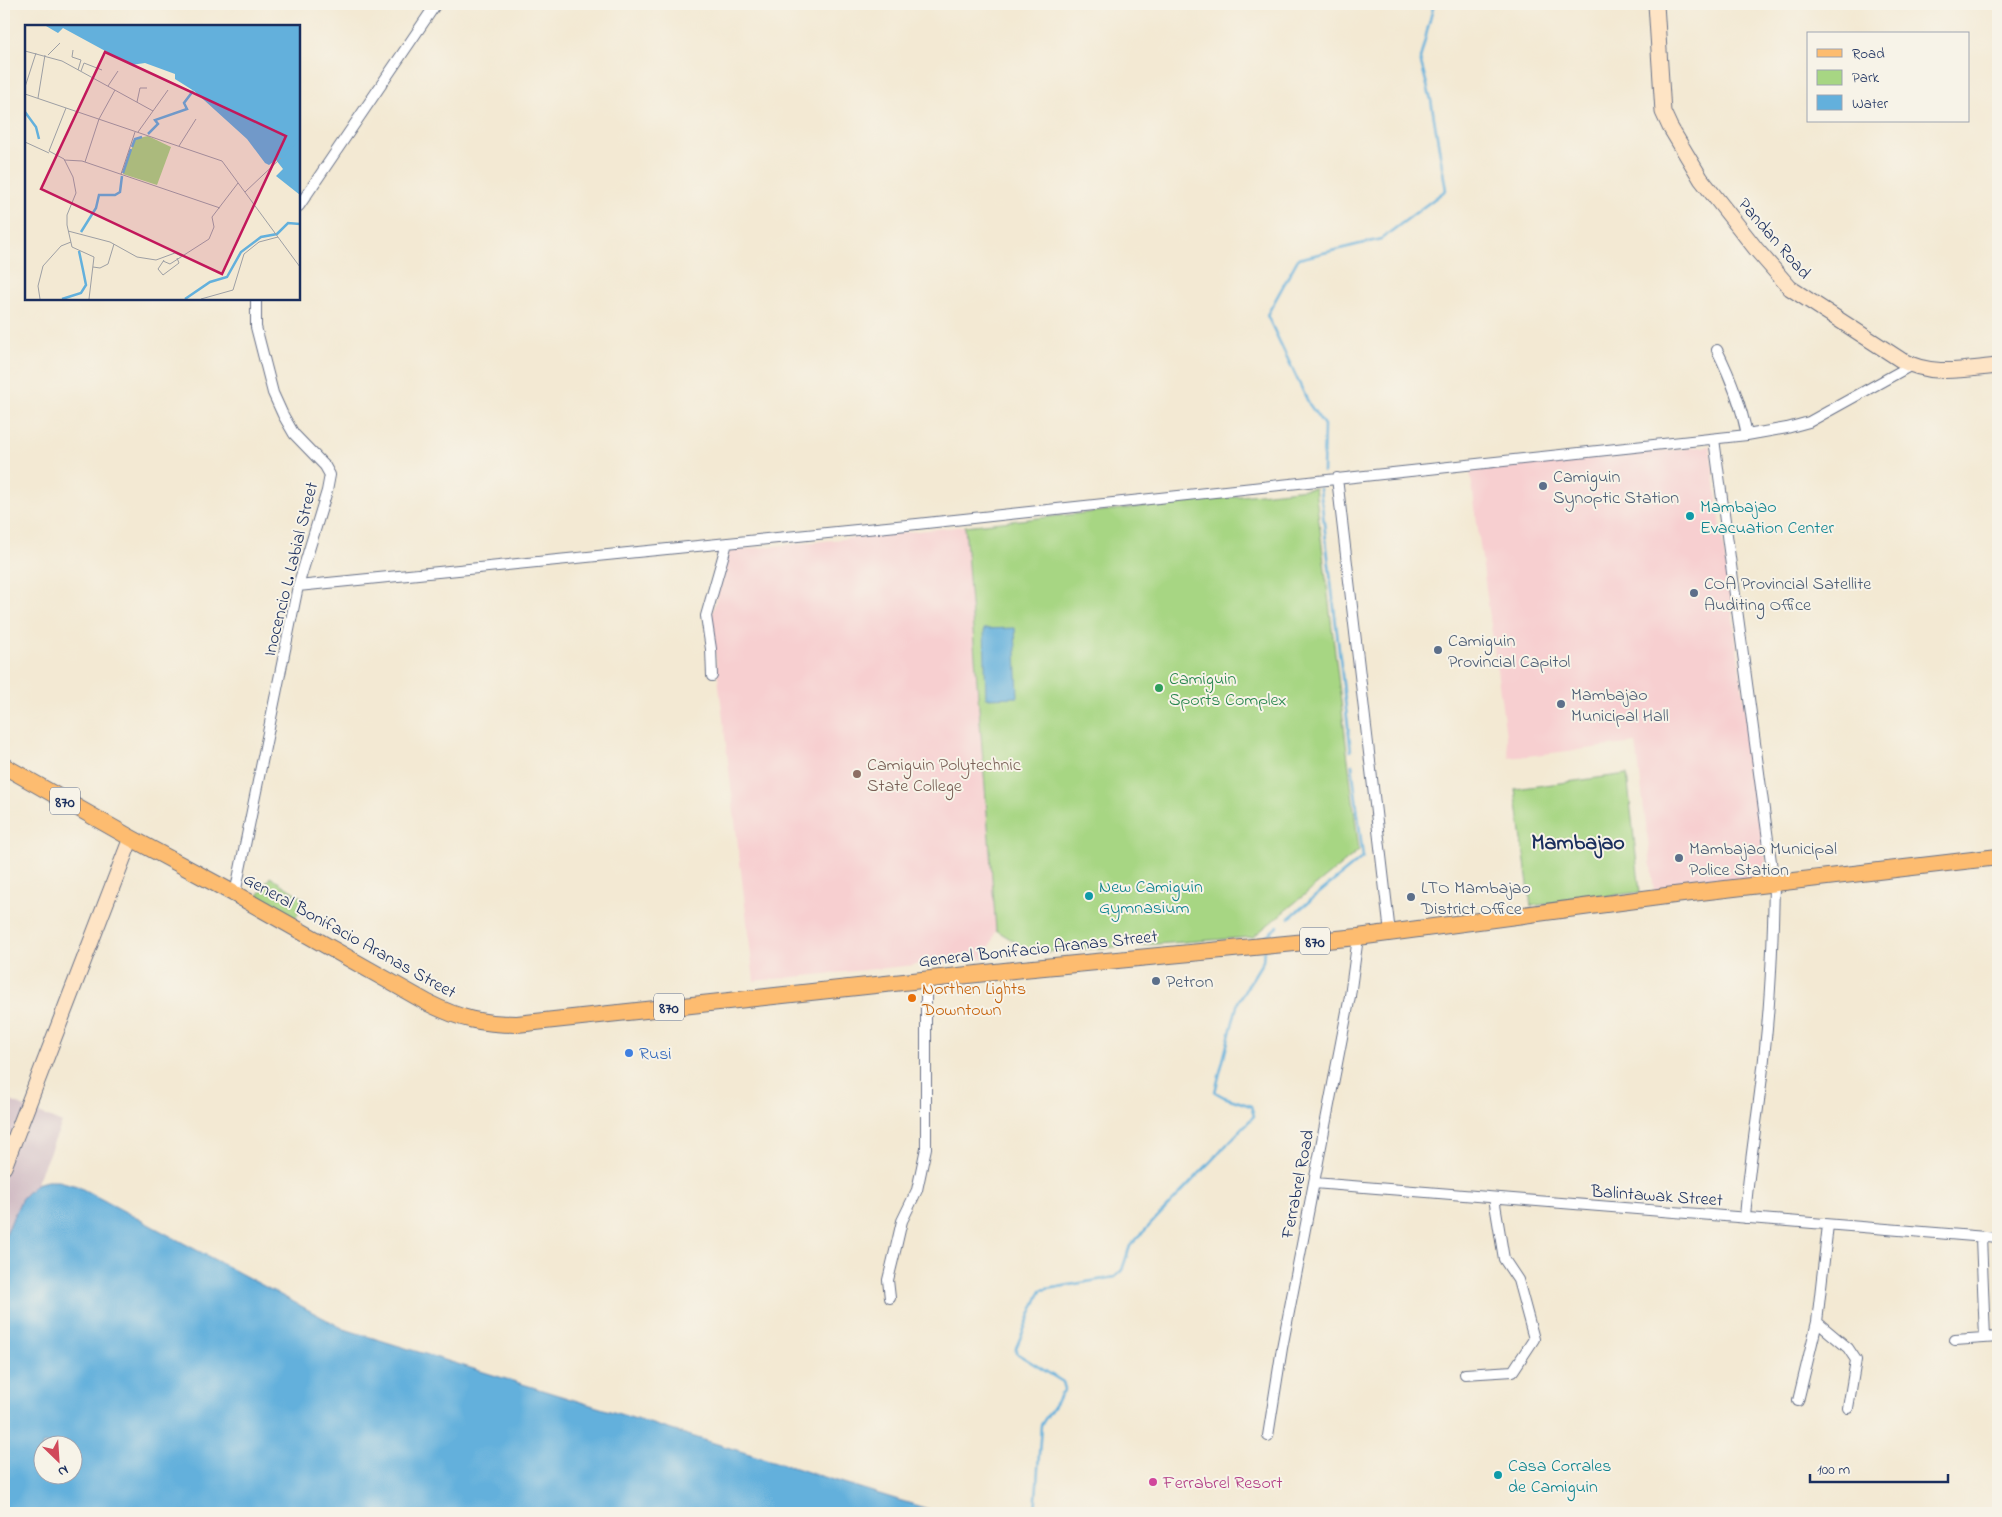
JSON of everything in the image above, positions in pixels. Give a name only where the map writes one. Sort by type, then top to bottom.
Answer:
[{"type":"main road","name":"870","points":[[4,766],[128,837]]},
{"type":"main road","name":"General Bonifacio Aranas Street","points":[[128,837],[235,894],[428,1003],[460,1018],[478,1022],[517,1024],[926,980],[1358,938],[1666,896],[1998,858]]},
{"type":"street","points":[[300,205],[436,4]]},
{"type":"street","name":"Pandan Road","points":[[1656,4],[1663,112],[1701,179],[1756,249],[1790,288],[1910,366],[1919,369],[1945,371],[1998,366]]},
{"type":"street","name":"Inocencio L. Labial Street","points":[[235,894],[298,586],[327,491],[330,475],[325,466],[294,434],[273,393],[256,327],[256,300]]},
{"type":"street","points":[[1717,350],[1739,398],[1747,435]]},
{"type":"street","points":[[298,586],[1122,502],[1747,435],[1809,422],[1910,366]]},
{"type":"street","points":[[1714,439],[1774,884],[1773,942],[1765,1048],[1748,1171],[1745,1218]]},
{"type":"street","points":[[1337,478],[1390,933]]},
{"type":"street","points":[[712,676],[711,649],[706,616],[727,543]]},
{"type":"street","points":[[4,1167],[128,837]]},
{"type":"street","name":"Ferrabrel Road","points":[[1268,1436],[1282,1348],[1350,996],[1358,938]]},
{"type":"street","points":[[890,1298],[888,1280],[902,1221],[917,1190],[926,1148],[926,980]]},
{"type":"street","name":"Balintawak Street","points":[[1314,1183],[1998,1238]]},
{"type":"street","points":[[1465,1374],[1513,1371],[1534,1339],[1518,1280],[1504,1259],[1494,1198]]},
{"type":"street","points":[[1798,1402],[1817,1322],[1828,1224]]},
{"type":"street","points":[[1980,1237],[1985,1338]]},
{"type":"street","points":[[1817,1322],[1848,1348],[1856,1360],[1848,1408]]},
{"type":"street","points":[[1954,1340],[1998,1337]]},
{"type":"shaded area","points":[[1710,446],[1768,878],[1654,891],[1636,743],[1509,758],[1470,471]]},
{"type":"shaded area","name":"Camiguin Polytechnic State College","points":[[965,526],[996,930],[986,958],[754,981],[711,618],[729,551]]},
{"type":"shaded area","points":[[4,1098],[62,1123],[36,1184],[22,1198],[4,1238]]},
{"type":"green space","name":"Camiguin Sports Complex","points":[[1315,488],[1359,850],[1253,937],[1033,953],[996,930],[965,526]]},
{"type":"green space","points":[[1627,774],[1640,892],[1531,906],[1515,789]]},
{"type":"green space","points":[[270,877],[306,900],[295,919],[258,896]]},
{"type":"water","points":[[1015,628],[1018,697],[986,698],[984,629]]},
{"type":"water","points":[[47,1181],[59,1181],[77,1186],[344,1329],[941,1513],[4,1513],[4,1238],[22,1198],[36,1184]]},
{"type":"waterway","points":[[1323,472],[1324,425],[1309,404],[1267,315],[1298,259],[1381,239],[1446,190],[1431,100],[1420,59],[1434,4]]},
{"type":"waterway","points":[[1320,489],[1351,751]]},
{"type":"waterway","points":[[1289,918],[1363,857],[1352,765]]},
{"type":"waterway","points":[[1265,941],[1265,937],[1278,926]]},
{"type":"waterway","points":[[1035,1513],[1041,1425],[1065,1389],[1063,1382],[1016,1353],[1016,1348],[1041,1290],[1115,1277],[1122,1270],[1130,1246],[1254,1116],[1251,1106],[1215,1092],[1238,1002],[1263,961],[1264,951]]},
{"type":"place","name":"Camiguin Synoptic Station","points":[[1543,486]]},
{"type":"place","name":"Mambajao Evacuation Center","points":[[1690,516]]},
{"type":"place","name":"COA Provincial Satellite Auditing Office","points":[[1694,593]]},
{"type":"place","name":"Camiguin Provincial Capitol","points":[[1438,650]]},
{"type":"place","name":"Camiguin Sports Complex","points":[[1159,688]]},
{"type":"place","name":"Mambajao Municipal Hall","points":[[1561,704]]},
{"type":"place","name":"Camiguin Polytechnic State College","points":[[857,774]]},
{"type":"place","name":"Mambajao Municipal Police Station","points":[[1679,858]]},
{"type":"place","name":"New Camiguin Gymnasium","points":[[1089,896]]},
{"type":"place","name":"LTO Mambajao District Office","points":[[1411,897]]},
{"type":"place","name":"Petron","points":[[1156,981]]},
{"type":"place","name":"Northen Lights Downtown","points":[[912,998]]},
{"type":"place","name":"Rusi","points":[[629,1053]]},
{"type":"place","name":"Casa Corrales de Camiguin","points":[[1498,1475]]},
{"type":"place","name":"Ferrabrel Resort","points":[[1153,1482]]},
{"type":"district","name":"Mambajao","points":[[1578,841]]}]
